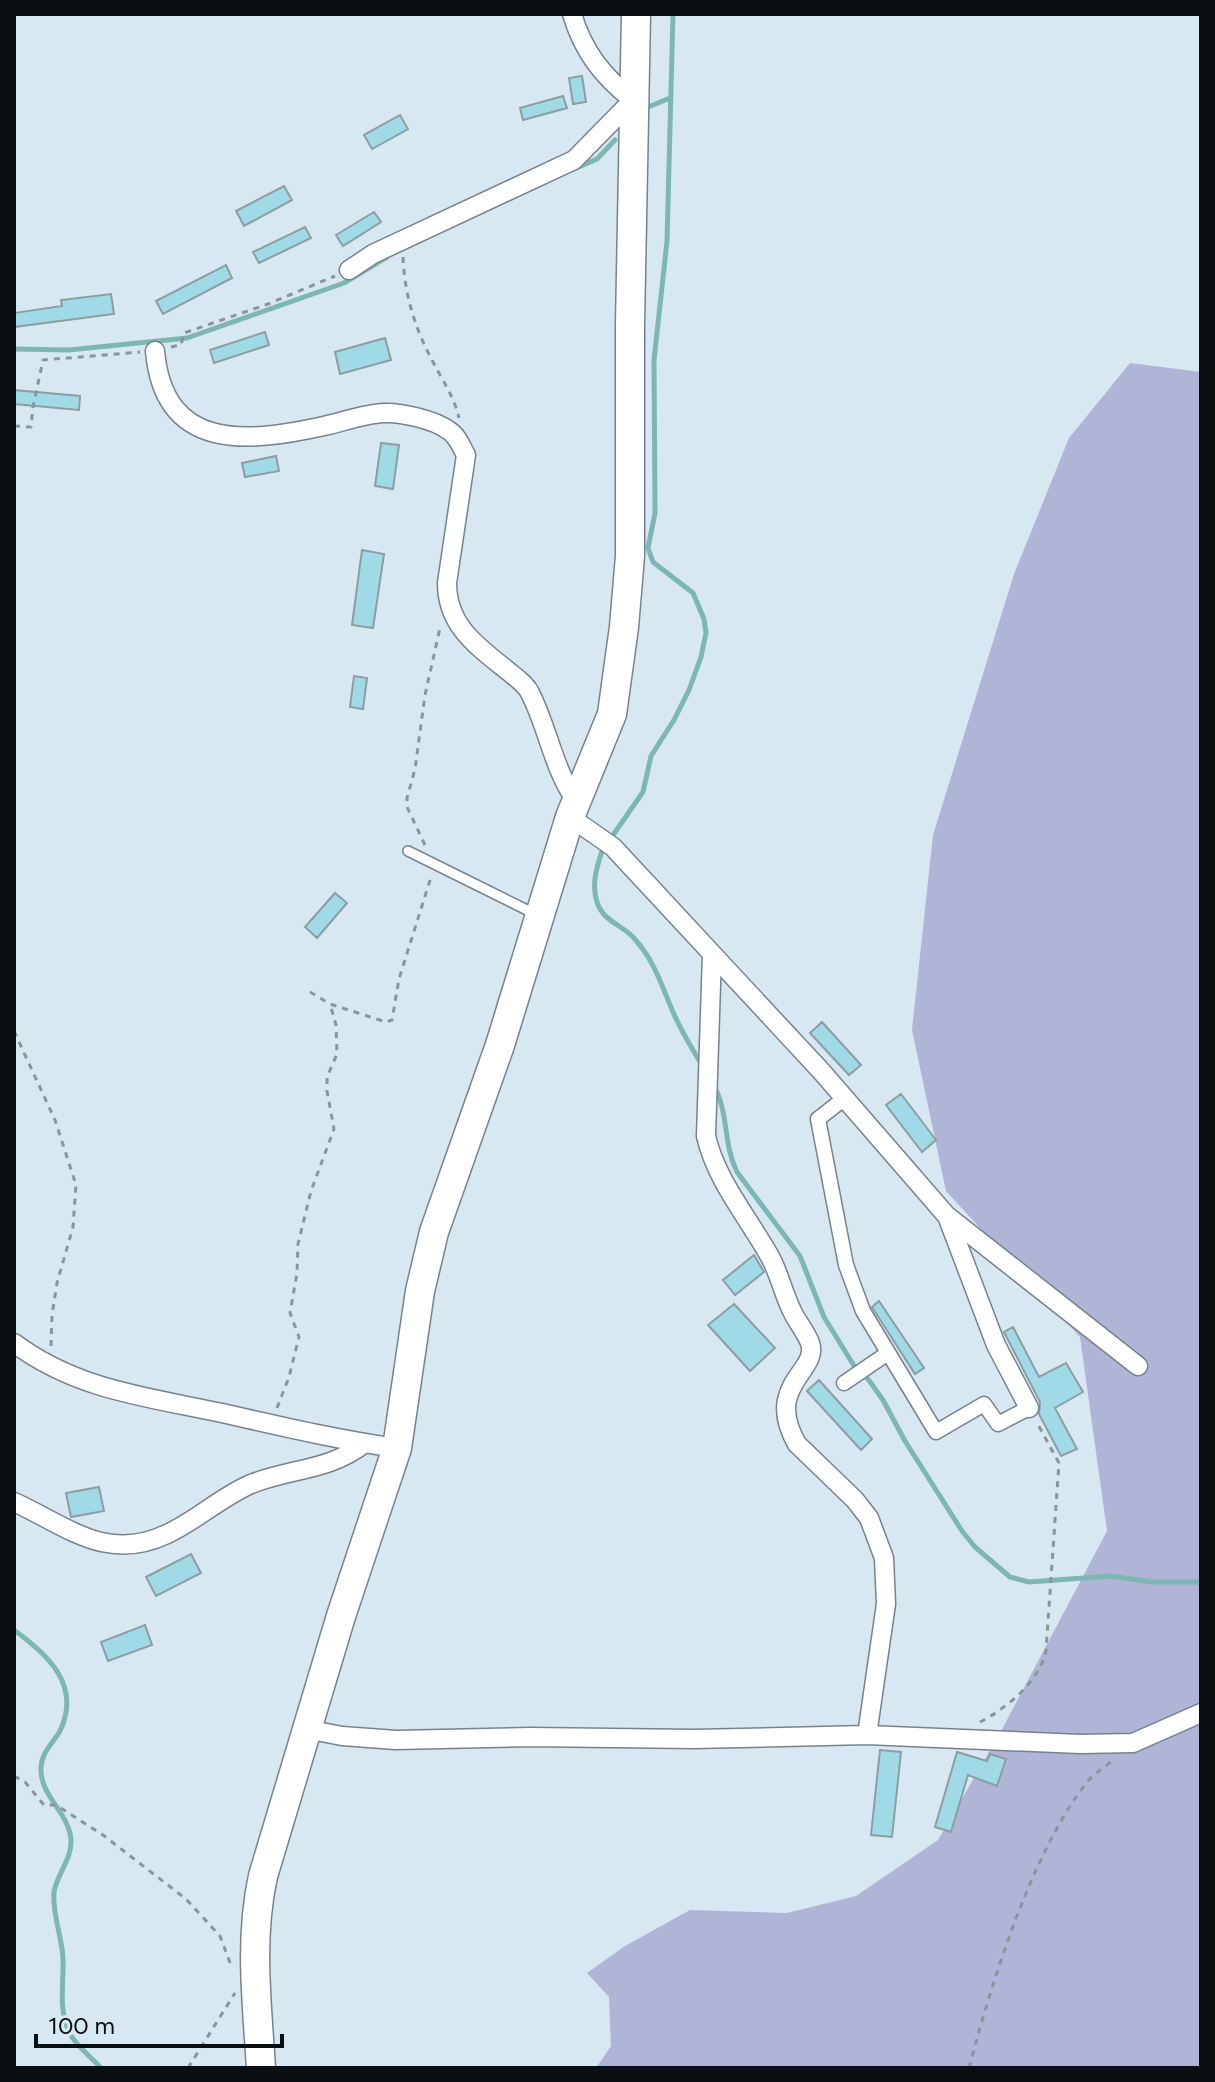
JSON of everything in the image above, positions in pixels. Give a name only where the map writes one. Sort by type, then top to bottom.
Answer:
[{"type":"main road","points":[[261,2068],[247,1992],[255,1911],[263,1876],[306,1729],[397,1448],[420,1291],[434,1232],[500,1045],[573,809],[612,714],[629,583],[636,14]]},
{"type":"street","points":[[349,270],[373,254],[574,160],[633,100],[610,83],[593,61],[572,14]]},
{"type":"street","points":[[155,351],[159,379],[172,407],[188,422],[210,432],[255,437],[384,413],[409,415],[448,429],[466,455],[447,601],[456,621],[471,639],[529,690],[573,809],[613,847],[845,1098],[946,1215],[1138,1366]]},
{"type":"street","points":[[712,954],[706,1122],[711,1155],[717,1172],[771,1258],[785,1297],[811,1344],[810,1360],[787,1394],[791,1433],[797,1444],[855,1500],[869,1518],[884,1558],[886,1604],[867,1735]]},
{"type":"street","points":[[845,1098],[818,1119],[846,1265],[863,1311],[936,1432],[984,1404],[998,1424],[1029,1408],[996,1345],[946,1215]]},
{"type":"street","points":[[14,1343],[61,1373],[106,1388],[397,1448]]},
{"type":"street","points":[[848,1380],[888,1353]]},
{"type":"street","points":[[14,1502],[66,1531],[102,1544],[140,1543],[168,1534],[219,1500],[252,1484],[325,1466],[347,1457],[365,1443]]},
{"type":"street","points":[[306,1729],[342,1736],[396,1740],[867,1735],[1080,1744],[1133,1743],[1201,1713]]},
{"type":"lane","points":[[408,851],[527,910],[540,912]]},
{"type":"path","points":[[401,241],[409,301],[431,358],[456,407],[461,427],[459,441]]},
{"type":"path","points":[[14,426],[31,427],[43,360],[155,351],[181,345],[184,333],[268,304],[349,270]]},
{"type":"path","points":[[310,992],[330,1004],[386,1022],[392,1020],[399,979],[436,864],[407,807],[407,798],[415,769],[434,648],[447,601]]},
{"type":"path","points":[[263,1422],[275,1412],[297,1350],[299,1337],[290,1313],[298,1244],[317,1171],[334,1129],[327,1091],[327,1077],[337,1054],[336,1025],[330,1004]]},
{"type":"path","points":[[14,1031],[55,1120],[76,1185],[73,1227],[57,1283],[52,1315],[51,1342],[54,1361],[61,1373]]},
{"type":"path","points":[[956,1739],[1009,1702],[1044,1663],[1059,1463],[1029,1408]]},
{"type":"path","points":[[969,2068],[997,1973],[1024,1900],[1064,1816],[1090,1778],[1133,1743]]},
{"type":"path","points":[[14,1776],[25,1782],[44,1805],[56,1805],[103,1835],[186,1899],[220,1936],[247,1992],[233,1994],[188,2068]]},
{"type":"shaded area","points":[[1130,363],[1201,372],[1201,2068],[596,2068],[611,2046],[609,1997],[587,1973],[625,1946],[690,1910],[787,1913],[856,1896],[938,1840],[1000,1733],[1107,1531],[1080,1337],[946,1191],[912,1030],[933,835],[1014,574],[1069,438]]},
{"type":"building","points":[[582,76],[586,102],[573,104],[569,78]]},
{"type":"building","points":[[563,96],[567,108],[523,120],[520,108]]},
{"type":"building","points":[[400,115],[408,129],[372,149],[364,135]]},
{"type":"building","points":[[284,186],[292,200],[244,226],[236,211]]},
{"type":"building","points":[[374,212],[381,222],[343,246],[336,235]]},
{"type":"building","points":[[305,227],[311,238],[259,263],[253,252]]},
{"type":"building","points":[[226,265],[232,278],[163,314],[156,301]]},
{"type":"building","points":[[111,294],[114,314],[14,327],[14,313],[62,306],[61,300]]},
{"type":"building","points":[[265,332],[269,345],[214,363],[210,350]]},
{"type":"building","points":[[385,338],[391,360],[340,374],[335,352]]},
{"type":"building","points":[[14,390],[80,396],[79,410],[14,404]]},
{"type":"building","points":[[381,443],[399,445],[393,489],[375,486]]},
{"type":"building","points":[[276,456],[279,471],[245,477],[242,463]]},
{"type":"building","points":[[362,550],[384,554],[373,628],[352,625]]},
{"type":"building","points":[[354,676],[367,678],[363,709],[350,707]]},
{"type":"building","points":[[335,893],[347,903],[317,938],[305,927]]},
{"type":"building","points":[[822,1022],[861,1065],[849,1075],[810,1033]]},
{"type":"building","points":[[901,1094],[936,1140],[922,1152],[886,1105]]},
{"type":"building","points":[[754,1255],[764,1272],[735,1295],[723,1280]]},
{"type":"building","points":[[879,1301],[924,1368],[915,1374],[872,1307]]},
{"type":"building","points":[[734,1304],[775,1348],[750,1371],[708,1325]]},
{"type":"building","points":[[1013,1327],[1039,1377],[1066,1363],[1083,1392],[1055,1408],[1077,1449],[1061,1456],[1039,1414],[1040,1402],[1004,1332]]},
{"type":"building","points":[[819,1380],[872,1439],[861,1450],[807,1391]]},
{"type":"building","points":[[99,1487],[104,1511],[71,1517],[66,1493]]},
{"type":"building","points":[[191,1554],[201,1573],[156,1596],[146,1577]]},
{"type":"building","points":[[145,1625],[152,1645],[108,1661],[101,1642]]},
{"type":"building","points":[[880,1750],[901,1752],[892,1837],[871,1835]]},
{"type":"building","points":[[957,1752],[987,1761],[990,1754],[1006,1759],[997,1786],[968,1775],[951,1832],[935,1827]]},
{"type":"waterway","points":[[611,838],[643,792],[651,756],[689,690],[706,633],[704,619],[693,593],[653,562],[648,548],[655,513],[654,360],[667,241],[673,14]]},
{"type":"waterway","points":[[646,108],[670,98]]},
{"type":"waterway","points":[[574,169],[597,159],[615,140]]},
{"type":"waterway","points":[[14,349],[69,350],[187,338],[344,283],[387,257]]},
{"type":"waterway","points":[[603,848],[595,882],[595,895],[600,908],[632,936],[646,954],[703,1067]]},
{"type":"waterway","points":[[714,1086],[737,1172],[800,1256],[824,1317],[856,1369],[868,1379],[883,1400],[905,1441],[975,1547],[1010,1577],[1029,1582],[1111,1576],[1151,1582],[1201,1582]]},
{"type":"waterway","points":[[14,1630],[49,1660],[58,1672],[67,1699],[60,1731],[45,1753],[41,1768],[45,1788],[65,1821],[71,1840],[69,1854],[54,1892],[63,1959],[66,2023],[72,2037],[101,2068]]}]
